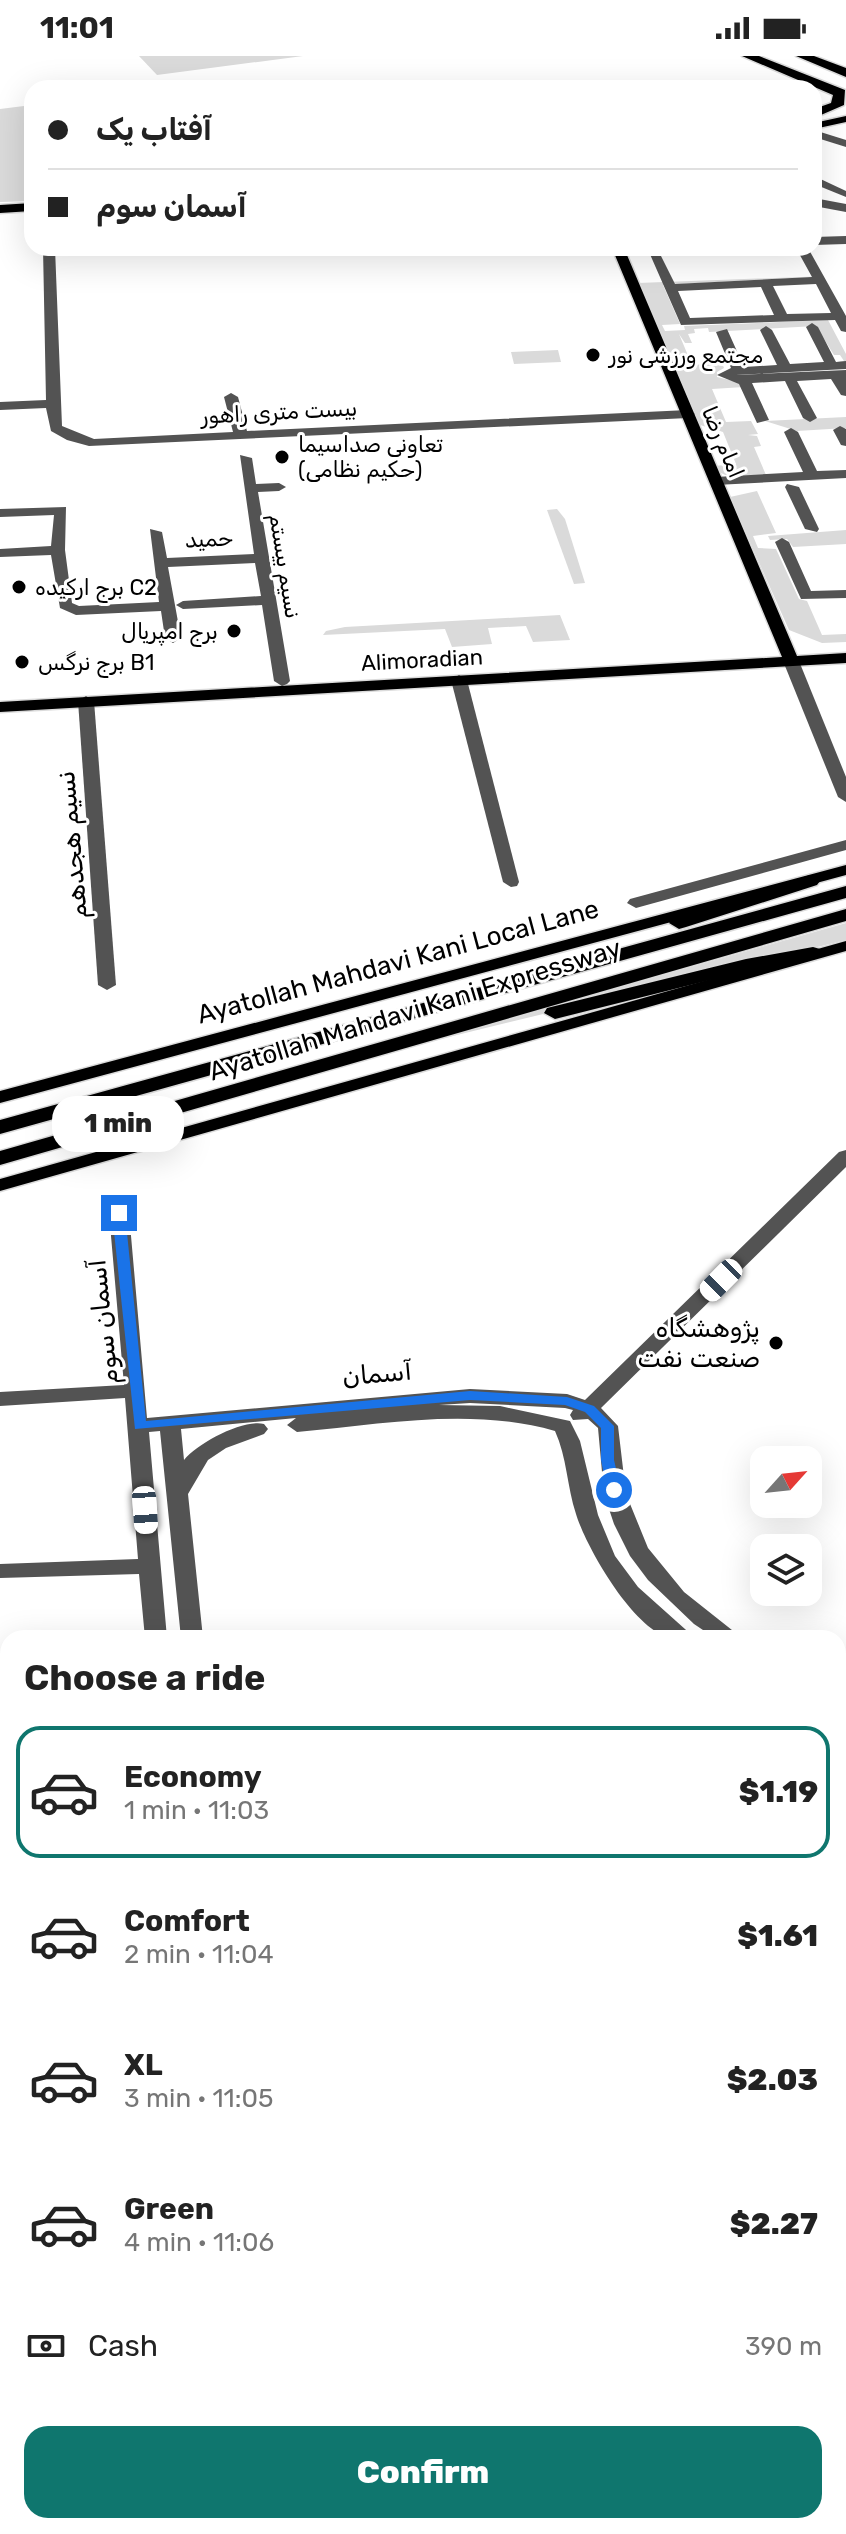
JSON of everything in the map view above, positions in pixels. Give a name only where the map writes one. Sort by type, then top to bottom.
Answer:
[{"type":"highway","points":[[748,56],[808,80]]},
{"type":"highway","points":[[779,56],[846,82]]},
{"type":"highway","points":[[802,56],[846,71]]},
{"type":"highway","points":[[814,56],[846,71]]},
{"type":"highway","points":[[822,86],[840,93],[837,105],[822,112]]},
{"type":"highway","points":[[403,1014],[550,961],[810,881]]},
{"type":"highway","name":"Ayatollah Mahdavi Kani Expressway","points":[[0,1127],[846,892]]},
{"type":"highway","name":"Ayatollah Mahdavi Kani Expressway","points":[[0,1158],[181,1109],[400,1040],[846,915]]},
{"type":"highway","points":[[308,1071],[406,1052],[746,965],[813,953]]},
{"type":"highway","points":[[0,1116],[86,1102]]},
{"type":"highway","points":[[0,1170],[148,1123],[181,1109]]},
{"type":"main road","points":[[822,115],[846,113]]},
{"type":"main road","points":[[0,208],[24,207]]},
{"type":"main road","points":[[0,217],[24,216]]},
{"type":"main road","name":"امام رضا","points":[[622,256],[789,657]]},
{"type":"main road","name":"Alimoradian","points":[[0,707],[459,680],[789,657],[846,649]]},
{"type":"main road","name":"Alimoradian","points":[[0,696],[789,657],[846,658]]},
{"type":"main road","points":[[810,881],[846,870]]},
{"type":"main road","name":"Ayatollah Mahdavi Kani Local Lane","points":[[0,1097],[740,896],[810,881]]},
{"type":"main road","points":[[0,1185],[846,946]]},
{"type":"street","points":[[822,128],[841,120]]},
{"type":"street","points":[[822,135],[846,144]]},
{"type":"street","points":[[822,185],[845,200]]},
{"type":"street","points":[[822,197],[845,200]]},
{"type":"street","points":[[822,242],[846,240]]},
{"type":"street","name":"بیست متری راهور","points":[[49,256],[56,428],[72,437],[94,443],[688,414]]},
{"type":"street","points":[[655,256],[686,322],[765,283],[820,280]]},
{"type":"street","points":[[806,256],[846,328]]},
{"type":"street","points":[[821,256],[843,295]]},
{"type":"street","points":[[765,283],[782,318]]},
{"type":"street","points":[[670,288],[782,318],[839,316]]},
{"type":"street","points":[[812,327],[840,370],[846,392]]},
{"type":"street","points":[[766,330],[810,418]]},
{"type":"street","points":[[722,332],[762,420]]},
{"type":"street","points":[[741,375],[840,370]]},
{"type":"street","points":[[231,397],[241,435]]},
{"type":"street","points":[[0,406],[53,404]]},
{"type":"street","points":[[791,432],[812,476]]},
{"type":"street","name":"نسیم بیستم","points":[[245,458],[282,681]]},
{"type":"street","points":[[718,486],[812,476],[845,483]]},
{"type":"street","points":[[718,486],[792,487],[845,483]]},
{"type":"street","points":[[250,488],[279,487]]},
{"type":"street","points":[[792,487],[812,529]]},
{"type":"street","points":[[0,513],[61,510],[58,550],[65,605],[76,611],[166,606]]},
{"type":"street","points":[[155,532],[173,638]]},
{"type":"street","points":[[782,542],[806,596],[846,594]]},
{"type":"street","points":[[0,553],[58,550]]},
{"type":"street","name":"حمید","points":[[160,563],[260,558]]},
{"type":"street","points":[[183,605],[268,600]]},
{"type":"street","points":[[789,657],[846,797]]},
{"type":"street","points":[[459,680],[511,882]]},
{"type":"street","name":"نسیم هجدهم","points":[[86,701],[107,985]]},
{"type":"street","points":[[636,903],[846,845]]},
{"type":"street","points":[[675,1630],[615,1578],[587,1521],[571,1439],[563,1426],[589,1409],[846,1156]]},
{"type":"street","name":"آسمان سوم","points":[[119,1213],[139,1426]]},
{"type":"street","points":[[0,1399],[136,1391]]},
{"type":"street","name":"آسمان","points":[[170,1429],[470,1396],[537,1397],[567,1401],[589,1409]]},
{"type":"street","points":[[589,1409],[608,1426],[607,1460],[620,1520],[649,1570],[695,1616],[718,1630]]},
{"type":"street","name":"آسمان","points":[[139,1426],[257,1429],[475,1411],[535,1415],[563,1426]]},
{"type":"street","points":[[139,1426],[155,1630]]},
{"type":"street","points":[[170,1429],[191,1630]]},
{"type":"street","points":[[177,1498],[188,1466],[199,1453],[257,1429]]},
{"type":"street","points":[[0,1571],[148,1566]]},
{"type":"shaded area","points":[[139,56],[303,56],[157,75]]},
{"type":"shaded area","points":[[24,106],[24,201],[0,202],[0,109]]},
{"type":"shaded area","points":[[828,276],[663,285],[680,324],[662,325],[665,331],[685,330],[684,326],[828,320],[846,354],[846,364],[837,362],[844,361],[840,355],[834,355],[816,326],[709,332],[708,328],[694,329],[695,333],[688,334],[692,343],[685,343],[679,334],[692,365],[722,363],[724,368],[717,372],[717,377],[742,383],[744,387],[712,389],[726,422],[751,421],[758,434],[748,435],[757,436],[761,446],[754,447],[766,475],[737,477],[718,471],[714,466],[736,464],[723,432],[700,425],[638,283]]},
{"type":"shaded area","points":[[558,350],[561,362],[514,364],[511,352]]},
{"type":"shaded area","points":[[846,417],[846,428],[797,431],[765,421]]},
{"type":"shaded area","points":[[757,491],[776,533],[753,536],[758,548],[776,549],[799,599],[807,601],[822,635],[846,634],[846,642],[822,643],[789,630],[730,497]]},
{"type":"shaded area","points":[[557,509],[565,519],[585,583],[574,584],[547,510]]},
{"type":"shaded area","points":[[846,530],[846,544],[793,547],[787,539],[770,540],[768,536]]},
{"type":"shaded area","points":[[560,615],[570,640],[533,642],[526,626],[488,628],[492,644],[452,647],[445,629],[323,635],[326,631],[345,627]]},
{"type":"shaded area","points":[[846,923],[846,940],[404,1048]]},
{"type":"place","name":"مجتمع ورزشی نور","points":[[593,355]]},
{"type":"place","name":"تعاونی صداسیما (حکیم نظامی)","points":[[282,457]]},
{"type":"place","name":"برج ارکیده C2","points":[[19,587]]},
{"type":"place","name":"برج امپریال","points":[[234,631]]},
{"type":"place","name":"برج نرگس B1","points":[[22,662]]},
{"type":"place","name":"پژوهشگاه صنعت نفت","points":[[776,1343]]},
{"type":"route","points":[[119,1213],[139,1426],[470,1396],[537,1397],[567,1401],[589,1409],[608,1426],[607,1460],[614,1490]]}]
